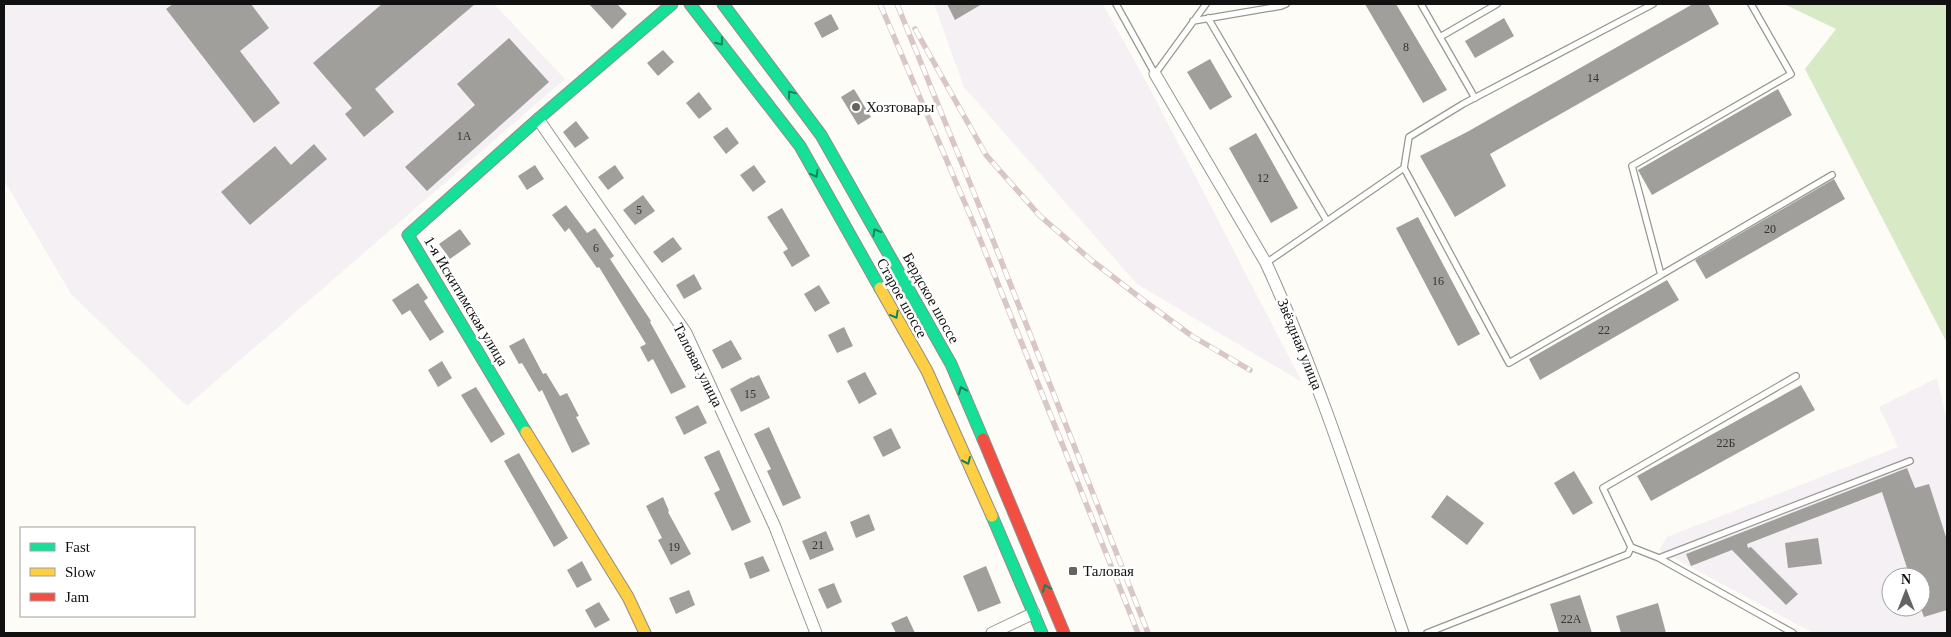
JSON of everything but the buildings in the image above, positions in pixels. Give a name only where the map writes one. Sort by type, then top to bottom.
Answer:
[{"type":"main road","name":"1-я Искитимская улица","points":[[645,633],[628,597],[408,235],[538,119],[672,4]]},
{"type":"main road","name":"Старое шоссе","points":[[690,4],[800,146],[927,371],[1019,576],[1042,633]]},
{"type":"main road","name":"Бердское шоссе","points":[[724,4],[821,135],[951,364],[1064,633]]},
{"type":"street","name":"Звёздная улица","points":[[1155,74],[1266,263],[1327,410],[1403,633]]},
{"type":"street","name":"Таловая улица","points":[[538,119],[686,333],[775,527],[816,633]]},
{"type":"street","points":[[992,633],[1034,613]]},
{"type":"lane","points":[[1116,4],[1155,74],[1206,4]]},
{"type":"lane","points":[[1193,21],[1286,4]]},
{"type":"lane","points":[[1421,4],[1476,98]]},
{"type":"lane","points":[[1440,37],[1497,4]]},
{"type":"lane","points":[[1653,4],[1476,98],[1409,136],[1404,168],[1509,363],[1832,175]]},
{"type":"lane","points":[[1661,276],[1632,166],[1791,74],[1751,4]]},
{"type":"lane","points":[[1208,18],[1327,221]]},
{"type":"lane","points":[[1266,263],[1404,168]]},
{"type":"lane","points":[[1427,633],[1628,554],[1630,547],[1603,488],[1796,376]]},
{"type":"lane","points":[[1659,558],[1910,461]]},
{"type":"lane","points":[[1630,547],[1659,558],[1794,633]]},
{"type":"shaded area","points":[[4,4],[494,4],[565,79],[187,406],[71,294],[4,180]]},
{"type":"shaded area","points":[[934,4],[1103,4],[1148,85],[1302,382],[1137,284],[964,87]]},
{"type":"shaded area","points":[[1937,378],[1947,422],[1947,633],[1813,633],[1659,550],[1667,537],[1898,447],[1879,407]]},
{"type":"green space","points":[[1784,4],[1947,4],[1947,343],[1805,69],[1836,29]]},
{"type":"railway","points":[[880,4],[976,229],[1138,633]]},
{"type":"railway","points":[[897,4],[987,225],[1148,633]]},
{"type":"railway","points":[[915,29],[986,155],[1040,216],[1091,260],[1147,303],[1192,336],[1250,370]]},
{"type":"traffic: fast","points":[[526,432],[408,235],[538,119],[672,4]]},
{"type":"traffic: fast","points":[[690,4],[800,146],[880,288]]},
{"type":"traffic: fast","points":[[723,4],[821,135],[951,364],[983,439]]},
{"type":"traffic: fast","points":[[992,516],[1042,633]]},
{"type":"traffic: slow","points":[[880,288],[927,371],[992,516]]},
{"type":"traffic: slow","points":[[526,432],[628,597],[645,633]]},
{"type":"traffic: jam","points":[[983,439],[1064,633]]},
{"type":"place","name":"Хозтовары","points":[[856,107]]},
{"type":"place","name":"Таловая","points":[[1073,571]]}]
